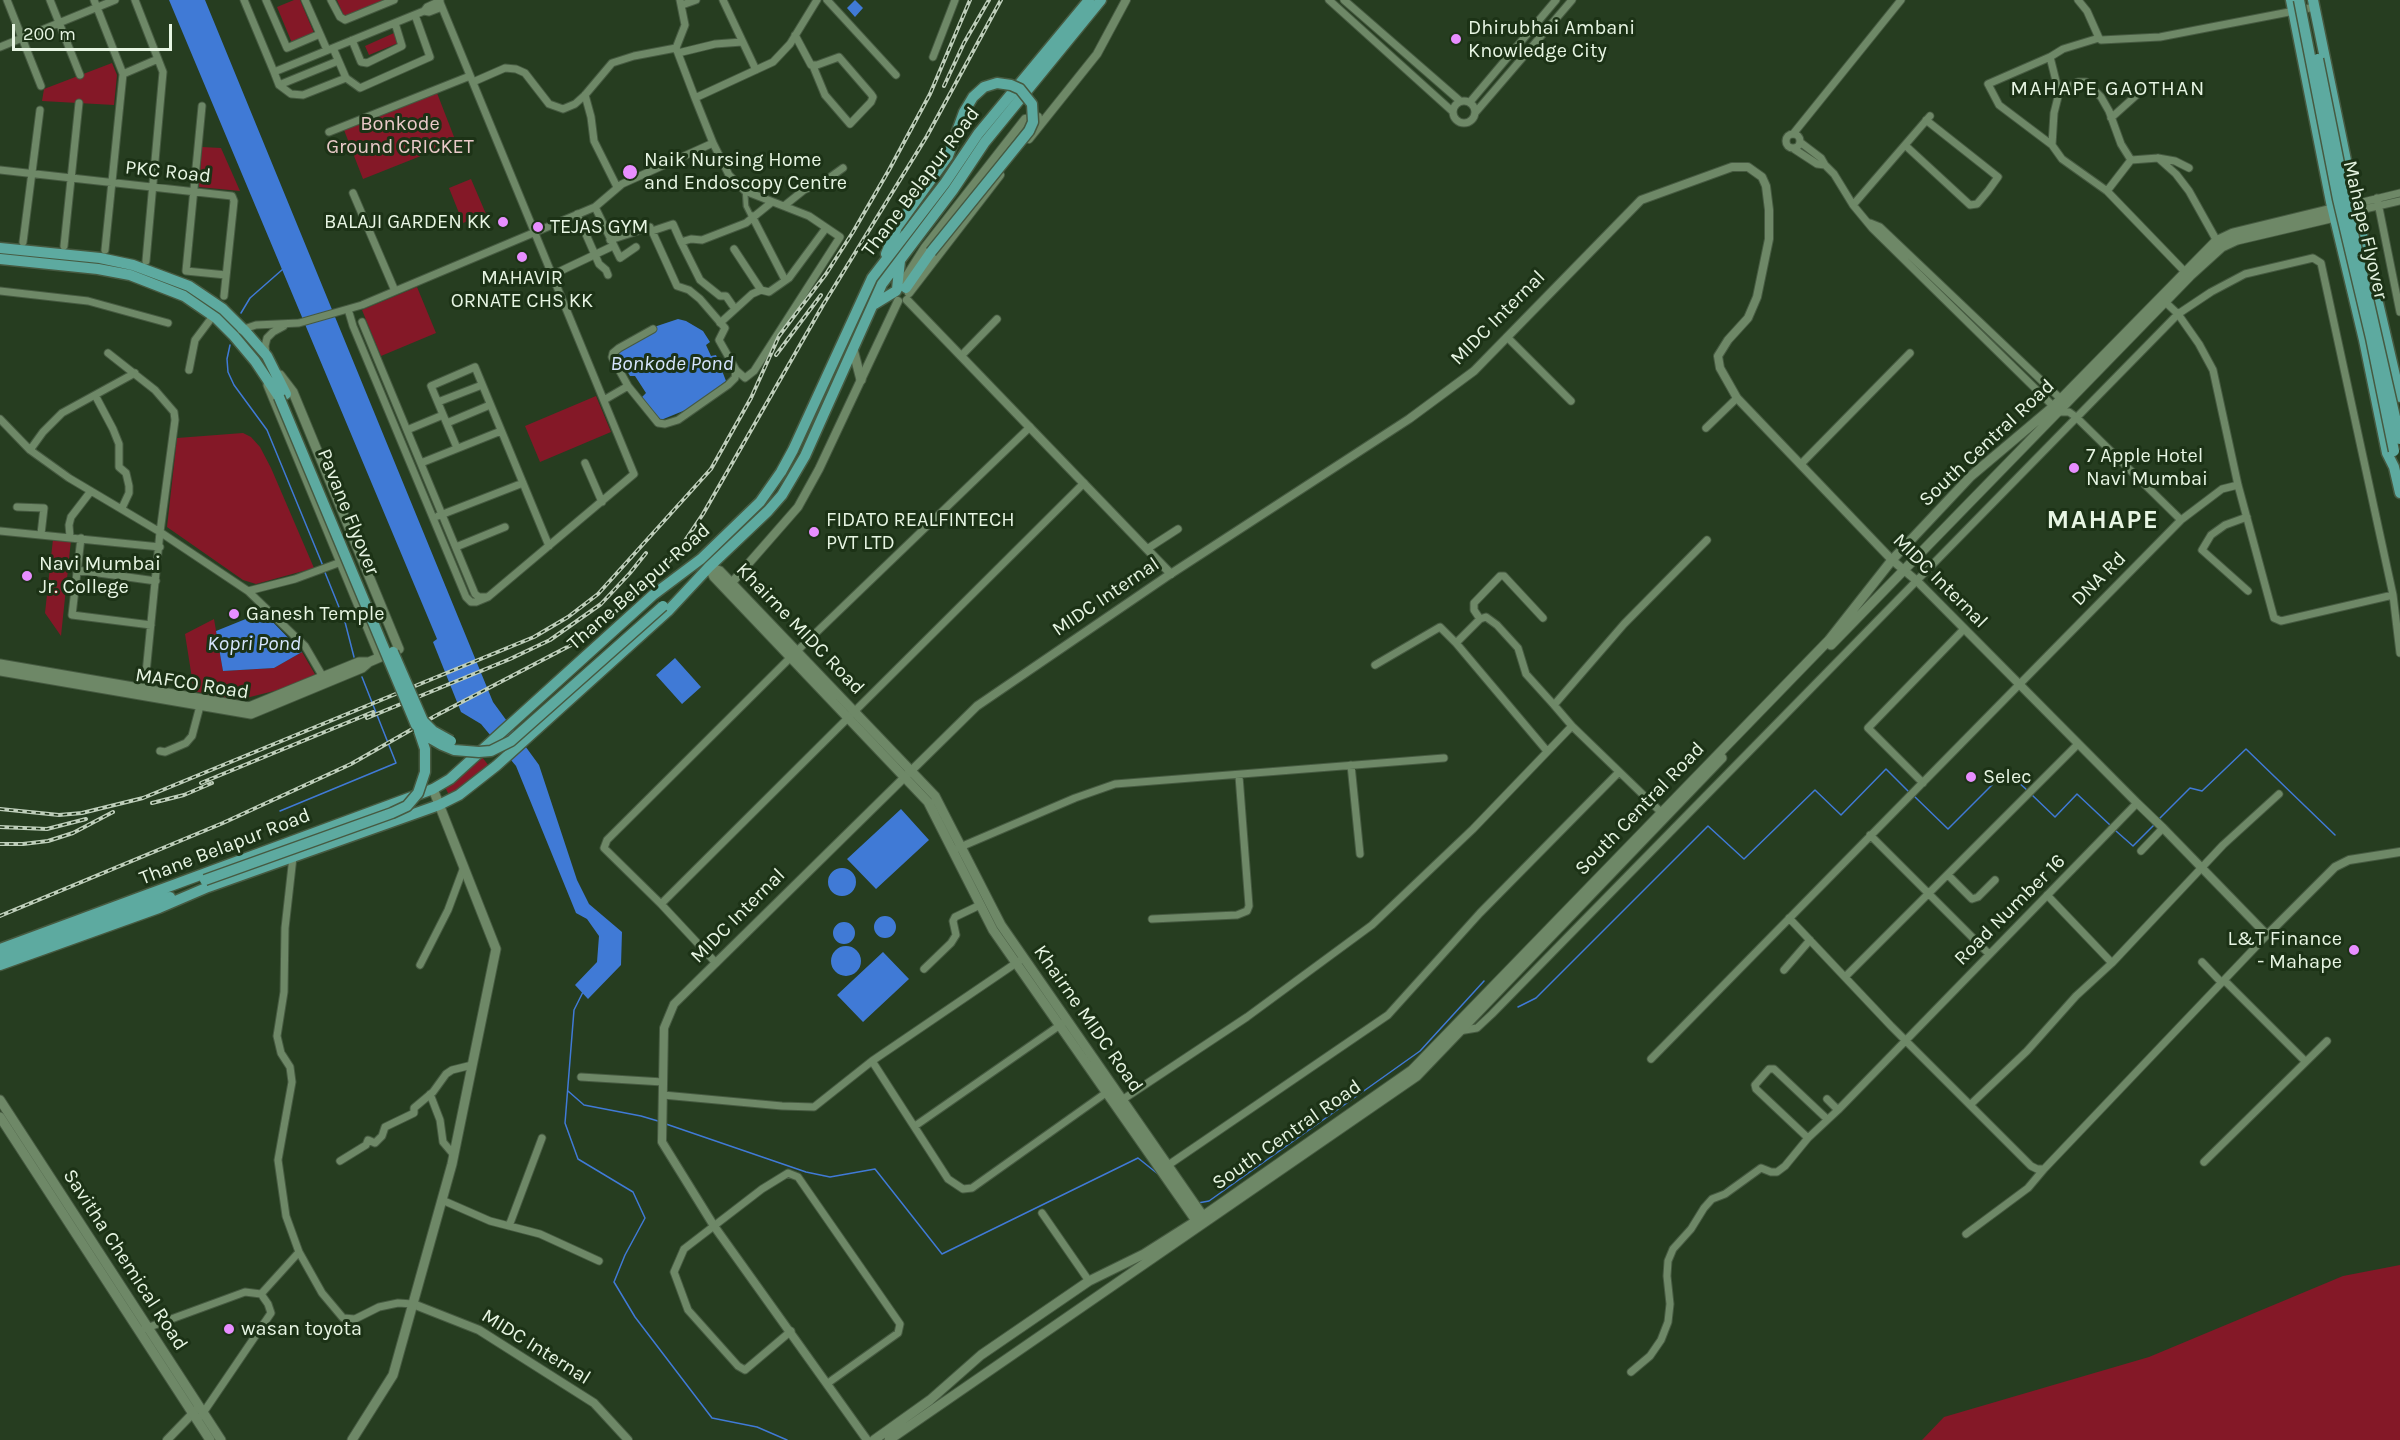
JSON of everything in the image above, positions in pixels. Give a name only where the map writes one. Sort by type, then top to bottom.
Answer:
[{"type":"main road","name":"Thane Belapur Road","points":[[206,884],[293,857],[439,805],[459,795],[506,757],[668,611],[705,563],[760,502],[782,472],[872,278],[945,183],[978,134],[1089,0]]},
{"type":"main road","name":"Thane Belapur Road","points":[[0,949],[155,897],[202,873],[433,789],[450,779],[653,595],[705,563],[768,511],[792,480],[805,456],[882,284],[953,190],[985,142],[1101,0]]},
{"type":"main road","name":"Mahape Flyover","points":[[2299,0],[2338,199],[2371,338],[2394,451],[2394,467]]},
{"type":"main road","points":[[2311,2],[2355,208],[2400,397]]},
{"type":"main road","name":"Mahape Flyover","points":[[2311,2],[2351,222],[2400,439]]},
{"type":"main road","points":[[2292,6],[2333,213],[2364,340],[2387,453],[2394,467],[2400,493]]},
{"type":"main road","points":[[872,306],[902,293],[931,252],[1029,131],[1033,122],[1032,104],[1020,89],[997,83],[984,87],[973,97],[964,112],[948,156],[897,227],[880,268]]},
{"type":"main road","name":"South Central Road","points":[[889,1440],[1202,1221],[1412,1070],[1904,570],[2187,273],[2219,244],[2355,208]]},
{"type":"main road","points":[[0,248],[100,258],[164,274],[198,292],[223,309],[238,332]]},
{"type":"main road","points":[[0,259],[98,269],[130,275],[184,296],[238,332]]},
{"type":"main road","points":[[900,261],[902,293]]},
{"type":"main road","name":"Pavane Flyover","points":[[238,332],[267,356],[274,369],[416,725],[428,737],[454,750],[479,752],[501,747],[519,736],[705,563]]},
{"type":"main road","name":"Pavane Flyover","points":[[238,332],[264,374],[283,396],[423,721],[445,739],[455,743],[479,745],[489,744],[507,735],[661,603]]},
{"type":"main road","points":[[853,349],[861,380]]},
{"type":"main road","name":"MAFCO Road","points":[[0,664],[144,692],[200,706],[251,714],[362,668],[369,662],[399,649],[293,392],[274,369]]},
{"type":"main road","points":[[264,374],[380,657]]},
{"type":"main road","name":"South Central Road","points":[[874,1440],[930,1400],[981,1355],[1089,1281],[1144,1254],[1202,1221],[1417,1076],[1829,639],[1892,560],[1971,476],[2062,406]]},
{"type":"main road","name":"Khairne MIDC Road","points":[[705,563],[720,571],[729,586],[908,775],[935,796],[980,905],[993,930],[1020,960]]},
{"type":"main road","name":"MAFCO Road","points":[[0,670],[249,707],[360,662],[369,662]]},
{"type":"main road","points":[[0,965],[159,908],[206,884],[407,806],[418,793],[425,772],[425,749],[416,725]]},
{"type":"main road","points":[[352,1440],[393,1375],[454,1155],[496,949],[433,789]]},
{"type":"main road","name":"Khairne MIDC Road","points":[[956,848],[1020,960],[1202,1221]]},
{"type":"main road","points":[[0,957],[155,897],[206,884]]},
{"type":"main road","name":"Savitha Chemical Road","points":[[0,1100],[143,1330]]},
{"type":"main road","name":"Savitha Chemical Road","points":[[0,1117],[198,1414],[221,1440]]},
{"type":"main road","name":"Savitha Chemical Road","points":[[198,1414],[210,1440]]},
{"type":"street","points":[[7,0],[41,86]]},
{"type":"street","points":[[50,0],[80,75]]},
{"type":"street","points":[[0,47],[59,23],[95,4],[115,0]]},
{"type":"street","points":[[135,0],[163,72],[146,261]]},
{"type":"street","points":[[244,0],[279,85],[291,94],[303,95],[346,78]]},
{"type":"street","points":[[266,0],[287,48],[320,34]]},
{"type":"street","points":[[305,0],[320,34],[346,78],[360,88],[430,57],[415,15]]},
{"type":"street","points":[[332,0],[340,17],[345,20],[394,0]]},
{"type":"street","points":[[696,0],[681,3],[685,25],[677,51],[713,143],[729,175],[745,191],[808,216],[840,237],[754,370],[745,378],[736,370],[719,340],[725,328],[700,299],[689,290],[677,286],[652,231],[673,224],[700,280],[720,296],[726,296],[735,309]]},
{"type":"street","points":[[723,0],[756,70]]},
{"type":"street","points":[[695,98],[773,62],[783,54],[817,0]]},
{"type":"street","points":[[827,0],[896,75]]},
{"type":"street","points":[[933,57],[955,0]]},
{"type":"street","points":[[902,293],[1096,54],[1126,0]]},
{"type":"street","points":[[1329,0],[1452,111],[1458,121],[1465,123],[1471,120],[1572,0]]},
{"type":"street","points":[[1344,0],[1460,101],[1470,102]]},
{"type":"street","points":[[1470,102],[1556,0]]},
{"type":"street","points":[[1825,165],[1817,164],[1794,148],[1790,148],[1786,142],[1901,0]]},
{"type":"street","points":[[2078,0],[2087,11],[2099,38]]},
{"type":"street","points":[[2187,273],[2107,191],[2062,159],[2052,145],[1999,105],[1988,84],[2063,49],[2099,38],[2101,40],[2160,37],[2311,2]]},
{"type":"street","points":[[274,72],[440,3],[634,474],[488,597],[474,602],[467,599],[346,310]]},
{"type":"street","points":[[95,4],[123,74],[105,250]]},
{"type":"street","points":[[352,40],[361,62],[367,63],[402,46],[395,23]]},
{"type":"street","points":[[795,35],[813,66],[825,95],[850,124],[871,102],[873,97],[871,93],[839,57],[813,66]]},
{"type":"street","points":[[329,132],[505,68],[525,73],[545,100],[557,109],[569,107],[585,95],[612,63],[634,56],[742,42]]},
{"type":"street","points":[[2050,57],[2059,93],[2054,113],[2052,145]]},
{"type":"street","points":[[123,74],[158,59]]},
{"type":"street","points":[[279,85],[338,61]]},
{"type":"street","points":[[2059,93],[2078,82],[2086,82],[2101,97],[2121,144],[2131,160]]},
{"type":"street","points":[[2111,118],[2140,92]]},
{"type":"street","points":[[585,95],[594,141],[617,188]]},
{"type":"street","points":[[1452,111],[1460,101]]},
{"type":"street","points":[[1470,102],[1475,113]]},
{"type":"street","points":[[64,246],[79,103]]},
{"type":"street","points":[[202,106],[186,271],[226,275]]},
{"type":"street","points":[[23,242],[30,173],[40,110]]},
{"type":"street","points":[[729,586],[798,507],[819,469],[925,247],[1025,119],[1030,117],[1044,119]]},
{"type":"street","points":[[1853,205],[1928,118],[1998,177],[1977,204],[1970,205],[1906,146]]},
{"type":"street","points":[[1793,134],[1834,174],[1853,205],[1868,222],[2076,417],[2181,520]]},
{"type":"street","points":[[1794,148],[1800,142]]},
{"type":"street","points":[[238,332],[299,323],[346,310],[395,291],[595,207],[617,188],[713,143]]},
{"type":"street","points":[[2107,191],[2131,160],[2158,158],[2175,161],[2189,168]]},
{"type":"street","points":[[2158,158],[2176,174],[2219,244]]},
{"type":"street","name":"MIDC Internal","points":[[867,1440],[714,1226],[662,1142],[664,1028],[674,1004],[977,706],[1171,574],[1409,419],[1474,371],[1641,200],[1732,167],[1748,167],[1762,177],[1766,186],[1769,210],[1768,239],[1757,297],[1748,318],[1728,340],[1718,356],[1720,368],[1737,398],[1892,560],[1917,581],[2267,935]]},
{"type":"street","points":[[784,206],[804,190],[830,178],[843,168]]},
{"type":"street","name":"PKC Road","points":[[0,170],[229,195],[234,198],[224,296]]},
{"type":"street","points":[[745,191],[746,206],[785,280]]},
{"type":"street","points":[[353,193],[395,291]]},
{"type":"street","name":"South Central Road","points":[[2355,208],[2400,193]]},
{"type":"street","name":"South Central Road","points":[[2378,202],[2400,201]]},
{"type":"street","points":[[681,242],[691,239],[702,240],[746,224],[751,215],[772,202]]},
{"type":"street","points":[[2378,202],[2397,287],[2400,312]]},
{"type":"street","points":[[595,207],[620,258],[636,247]]},
{"type":"street","points":[[577,214],[599,264],[608,275]]},
{"type":"street","points":[[552,275],[596,255],[611,243],[650,227]]},
{"type":"street","points":[[734,249],[761,290],[768,292],[785,280],[819,240],[826,228]]},
{"type":"street","points":[[1459,1031],[1477,1028],[1492,1014],[2178,314],[2211,292],[2246,274],[2313,258],[2321,263],[2392,595],[2400,652]]},
{"type":"street","points":[[720,323],[747,298],[761,290]]},
{"type":"street","points":[[0,291],[88,301],[168,322]]},
{"type":"street","points":[[902,293],[1171,574]]},
{"type":"street","points":[[2162,299],[2178,314],[2199,344],[2213,370],[2238,485],[2274,618],[2281,621],[2392,595]]},
{"type":"street","points":[[189,370],[195,340],[213,316]]},
{"type":"street","points":[[961,356],[997,319]]},
{"type":"street","points":[[362,322],[475,594],[479,597],[488,597]]},
{"type":"street","points":[[267,356],[265,346],[267,338],[286,324]]},
{"type":"street","points":[[653,329],[619,348],[612,357],[628,386],[658,423],[665,424],[678,420],[728,386],[735,378],[736,370]]},
{"type":"street","points":[[1507,337],[1571,401]]},
{"type":"street","points":[[108,353],[155,390],[174,412],[176,420],[160,532],[144,692]]},
{"type":"street","points":[[1802,464],[1910,353]]},
{"type":"street","points":[[457,448],[431,386],[475,368],[549,546]]},
{"type":"street","points":[[30,450],[43,432],[62,413],[135,373]]},
{"type":"street","points":[[438,402],[482,385]]},
{"type":"street","points":[[604,400],[628,386]]},
{"type":"street","points":[[95,395],[119,444],[119,467],[126,474],[129,486],[129,493],[122,508]]},
{"type":"street","points":[[1706,428],[1737,398]]},
{"type":"street","points":[[407,430],[490,405]]},
{"type":"street","points":[[0,419],[30,450],[69,478],[122,508],[248,591],[305,646],[323,677]]},
{"type":"street","points":[[716,963],[604,848],[608,840],[794,655],[1030,427]]},
{"type":"street","points":[[421,463],[501,430]]},
{"type":"street","points":[[585,463],[602,502]]},
{"type":"street","points":[[433,518],[523,483]]},
{"type":"street","points":[[661,904],[1084,483]]},
{"type":"street","name":"DNA Rd","points":[[1651,1059],[2181,520],[2222,489],[2238,485]]},
{"type":"street","points":[[70,537],[71,517],[91,491]]},
{"type":"street","points":[[17,507],[44,508],[41,534]]},
{"type":"street","points":[[2247,518],[2225,525],[2211,535],[2202,550],[2248,591]]},
{"type":"street","points":[[456,547],[505,527]]},
{"type":"street","points":[[1147,549],[1178,529]]},
{"type":"street","points":[[0,531],[160,547]]},
{"type":"street","points":[[81,538],[72,615],[151,625]]},
{"type":"street","points":[[1554,705],[1624,624],[1707,540]]},
{"type":"street","points":[[248,591],[318,572],[341,562]]},
{"type":"street","points":[[77,570],[156,580]]},
{"type":"street","points":[[1480,619],[1474,610],[1474,603],[1500,576],[1504,576],[1543,618]]},
{"type":"street","points":[[1456,643],[1480,619],[1486,617],[1490,619],[1518,648],[1526,674],[1572,726],[1664,814]]},
{"type":"street","points":[[1375,665],[1440,627],[1547,752]]},
{"type":"street","points":[[1921,784],[1868,728],[1964,629]]},
{"type":"street","points":[[160,751],[165,752],[181,745],[192,736],[200,706]]},
{"type":"street","points":[[1118,1102],[1247,1017],[1372,925],[1473,829],[1572,726]]},
{"type":"street","points":[[1845,977],[2078,744]]},
{"type":"street","points":[[956,848],[1115,784],[1444,758]]},
{"type":"street","points":[[1351,765],[1360,854]]},
{"type":"street","points":[[1164,1168],[1388,1015],[1480,914],[1619,772]]},
{"type":"street","points":[[1152,919],[1238,915],[1246,911],[1249,906],[1239,776]]},
{"type":"street","points":[[1970,1105],[2027,1051],[2083,989],[2112,963],[2223,845],[2278,794]]},
{"type":"street","name":"Road Number 16","points":[[1631,1372],[1650,1356],[1661,1340],[1668,1322],[1670,1304],[1668,1261],[1673,1249],[1691,1229],[1704,1208],[1713,1199],[1725,1194],[1761,1168],[1777,1172],[2137,803]]},
{"type":"street","points":[[2141,851],[2163,828]]},
{"type":"street","points":[[1870,835],[1989,954]]},
{"type":"street","points":[[1966,1234],[2028,1188],[2223,981],[2335,867],[2349,860],[2400,852]]},
{"type":"street","points":[[293,857],[285,928],[284,992],[277,1036],[281,1053],[290,1067],[292,1082],[278,1160],[286,1216],[299,1252],[322,1293],[343,1318],[355,1319],[379,1307],[398,1303],[413,1304]]},
{"type":"street","points":[[420,965],[448,910],[464,867]]},
{"type":"street","points":[[1948,875],[1972,899],[1978,897],[1995,880]]},
{"type":"street","points":[[2047,896],[2112,963]]},
{"type":"street","points":[[924,969],[940,956],[956,935],[954,919],[980,905]]},
{"type":"street","points":[[1789,918],[1905,1040],[2031,1166],[2044,1169]]},
{"type":"street","points":[[1784,970],[1810,940]]},
{"type":"street","points":[[663,1095],[814,1107],[872,1061],[1020,960]]},
{"type":"street","points":[[2202,962],[2305,1061]]},
{"type":"street","points":[[915,1126],[1063,1023]]},
{"type":"street","points":[[2204,1162],[2327,1041]]},
{"type":"street","points":[[872,1061],[948,1179],[963,1189],[972,1188],[1110,1090]]},
{"type":"street","points":[[340,1161],[366,1145],[368,1140],[375,1143],[382,1136],[386,1127],[414,1113],[414,1108],[430,1094],[446,1074],[452,1070],[472,1065]]},
{"type":"street","points":[[1808,1138],[1756,1089],[1755,1085],[1769,1069],[1774,1069],[1827,1119]]},
{"type":"street","points":[[581,1077],[663,1082]]},
{"type":"street","points":[[430,1094],[439,1114],[443,1142],[454,1155]]},
{"type":"street","points":[[1827,1099],[1838,1110]]},
{"type":"street","points":[[509,1226],[542,1138]]},
{"type":"street","points":[[791,1331],[745,1370],[719,1347],[688,1310],[674,1272],[684,1249],[762,1189],[788,1173],[798,1177],[900,1324],[898,1333],[828,1383]]},
{"type":"street","points":[[442,1200],[490,1221],[540,1234],[599,1261]]},
{"type":"street","points":[[1042,1213],[1089,1281]]},
{"type":"street","points":[[261,1294],[299,1252]]},
{"type":"street","points":[[143,1330],[245,1292],[261,1294]]},
{"type":"street","points":[[166,1440],[198,1414],[271,1313],[261,1294]]},
{"type":"street","name":"MIDC Internal","points":[[413,1304],[479,1330],[594,1403],[628,1440]]},
{"type":"green space","points":[[300,0],[314,33],[292,43],[277,7]]},
{"type":"green space","points":[[337,0],[393,0],[346,21]]},
{"type":"green space","points":[[394,33],[398,43],[369,55],[365,46]]},
{"type":"green space","points":[[112,63],[117,75],[114,105],[42,101],[44,89]]},
{"type":"green space","name":"Bonkode Ground CRICKET","points":[[437,93],[456,142],[363,179],[344,130]]},
{"type":"green space","points":[[202,147],[221,148],[240,191],[199,187]]},
{"type":"green space","points":[[471,179],[486,214],[463,223],[449,188]]},
{"type":"green space","points":[[417,287],[436,333],[381,356],[362,310]]},
{"type":"green space","points":[[596,396],[611,432],[540,462],[525,426]]},
{"type":"green space","points":[[243,433],[251,437],[260,447],[314,568],[256,584],[243,580],[167,527],[177,438]]},
{"type":"green space","points":[[53,539],[71,540],[61,636],[45,613]]},
{"type":"green space","points":[[214,619],[223,671],[274,668],[302,652],[316,676],[282,689],[242,699],[222,698],[194,691],[185,634]]},
{"type":"green space","points":[[482,757],[489,766],[449,795],[445,787]]},
{"type":"green space","points":[[2400,1265],[2400,1440],[1922,1440],[1944,1417],[2149,1357],[2343,1276]]},
{"type":"water","points":[[169,0],[205,0],[493,702],[539,765],[577,880],[589,904],[622,932],[621,965],[588,999],[575,985],[597,962],[599,936],[587,919],[576,913],[516,766],[481,724],[461,712],[433,642],[437,639]]},
{"type":"water","points":[[855,0],[863,8],[855,17],[847,8]]},
{"type":"water","name":"Bonkode Pond","points":[[678,319],[703,331],[710,342],[706,345],[711,356],[716,355],[726,381],[693,407],[661,420],[641,398],[646,393],[635,376],[630,376],[616,352],[648,329]]},
{"type":"water","name":"Kopri Pond","points":[[263,612],[302,652],[274,668],[223,671],[216,631]]},
{"type":"water","points":[[675,658],[701,687],[682,704],[656,675]]},
{"type":"water","points":[[901,809],[929,840],[876,889],[847,859]]},
{"type":"water","points":[[842,868],[852,872],[856,882],[852,892],[842,896],[832,892],[828,882],[832,872]]},
{"type":"water","points":[[885,916],[893,919],[896,927],[893,935],[885,938],[877,935],[874,927],[877,919]]},
{"type":"water","points":[[844,922],[852,925],[855,933],[852,941],[844,944],[836,941],[833,933],[836,925]]},
{"type":"water","points":[[846,946],[852,947],[860,955],[860,967],[852,975],[846,976],[840,975],[832,967],[831,961],[832,955],[840,947]]},
{"type":"water","points":[[883,952],[909,979],[863,1022],[837,995]]},
{"type":"waterway","points":[[241,313],[250,298],[283,269]]},
{"type":"waterway","points":[[230,345],[227,359],[228,372],[234,385],[267,430],[323,566]]},
{"type":"waterway","points":[[324,570],[345,622],[354,657]]},
{"type":"waterway","points":[[280,811],[396,763],[362,677]]},
{"type":"waterway","points":[[2158,820],[2190,788],[2202,791],[2246,749],[2335,835]]},
{"type":"waterway","points":[[1518,1007],[1536,998],[1708,826],[1744,859],[1815,790],[1841,815],[1886,769],[1909,792]]},
{"type":"waterway","points":[[1913,795],[1948,829],[2006,771],[2028,791]]},
{"type":"waterway","points":[[2031,794],[2055,817],[2077,794],[2110,825]]},
{"type":"waterway","points":[[2116,831],[2133,846],[2155,824]]},
{"type":"waterway","points":[[1198,1203],[1209,1201],[1420,1051],[1484,981]]},
{"type":"waterway","points":[[583,992],[574,1010],[565,1123],[578,1159],[633,1192],[645,1218],[625,1255],[614,1282],[635,1317],[712,1418],[757,1427],[787,1440]]},
{"type":"waterway","points":[[568,1091],[584,1105],[658,1121]]},
{"type":"waterway","points":[[666,1124],[806,1172],[830,1177],[875,1169],[942,1254],[1138,1158],[1158,1174]]},
{"type":"railway","points":[[0,809],[59,815],[82,813],[143,798],[534,637],[568,617],[598,594],[711,469],[751,398],[779,336],[826,274],[889,170],[930,94],[970,0]]},
{"type":"railway","points":[[944,86],[964,43],[989,0]]},
{"type":"railway","points":[[0,916],[223,823],[351,764],[437,715],[575,643],[628,602],[676,554],[703,514],[823,305],[927,136],[1001,0]]},
{"type":"railway","points":[[776,355],[821,295]]},
{"type":"railway","points":[[367,718],[550,640],[601,604],[646,553]]},
{"type":"railway","points":[[201,783],[373,712]]},
{"type":"railway","points":[[152,803],[184,795],[212,783]]},
{"type":"railway","points":[[0,844],[48,841],[73,833],[113,812]]},
{"type":"railway","points":[[0,827],[47,829],[86,819]]},
{"type":"place","name":"Dhirubhai Ambani Knowledge City","points":[[1456,39]]},
{"type":"place","name":"Naik Nursing Home and Endoscopy Centre","points":[[630,172]]},
{"type":"place","name":"BALAJI GARDEN KK","points":[[503,222]]},
{"type":"place","name":"TEJAS GYM","points":[[538,227]]},
{"type":"place","name":"MAHAVIR ORNATE CHS KK","points":[[522,257]]},
{"type":"place","name":"7 Apple Hotel Navi Mumbai","points":[[2074,468]]},
{"type":"place","name":"FIDATO REALFINTECH PVT LTD","points":[[814,532]]},
{"type":"place","name":"Navi Mumbai Jr. College","points":[[27,576]]},
{"type":"place","name":"Ganesh Temple","points":[[234,614]]},
{"type":"place","name":"Selec","points":[[1971,777]]},
{"type":"place","name":"L&T Finance - Mahape","points":[[2354,950]]},
{"type":"place","name":"wasan toyota","points":[[229,1329]]},
{"type":"district","name":"MAHAPE GAOTHAN","points":[[2108,89]]},
{"type":"district","name":"MAHAPE","points":[[2103,521]]}]
